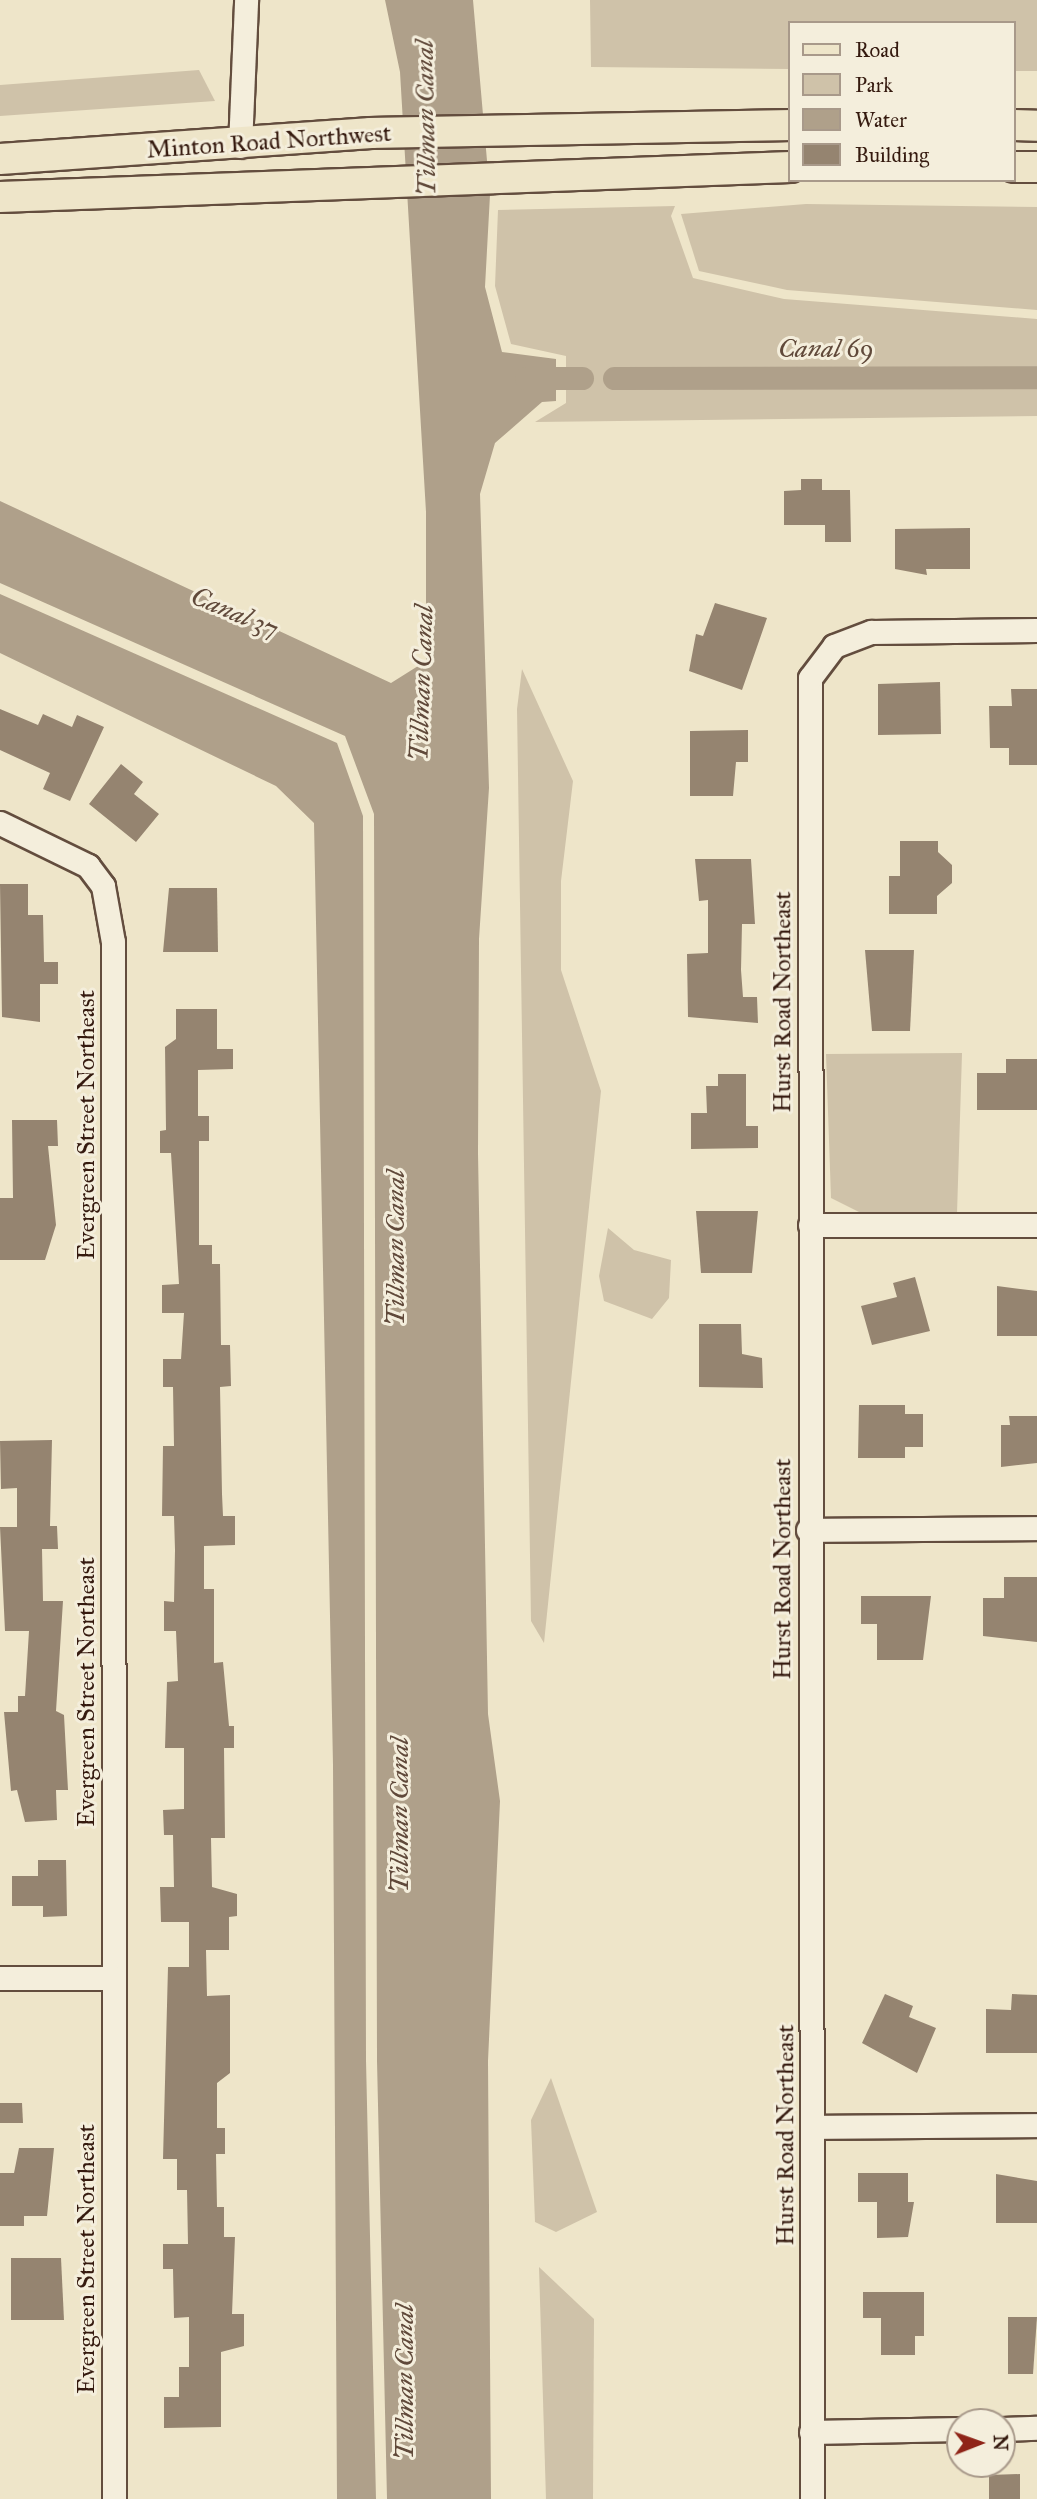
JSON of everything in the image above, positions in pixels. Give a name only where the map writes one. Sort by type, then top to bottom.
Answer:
[{"type":"main road","name":"Minton Road Northwest","points":[[0,159],[240,146],[371,133],[788,125]]},
{"type":"main road","points":[[1016,125],[1037,126]]},
{"type":"main road","name":"Minton Road Northwest","points":[[0,197],[371,179],[788,167]]},
{"type":"main road","points":[[1016,167],[1037,167]]},
{"type":"street","points":[[240,146],[246,0]]},
{"type":"street","name":"Hurst Road Northeast","points":[[812,2499],[813,2127],[808,1530],[810,678],[835,646],[871,632],[1037,630]]},
{"type":"street","name":"Evergreen Street Northeast","points":[[0,823],[69,854],[103,886],[113,942],[114,2499]]},
{"type":"street","points":[[810,1225],[1037,1225]]},
{"type":"street","points":[[808,1530],[1037,1528]]},
{"type":"street","points":[[0,1978],[113,1978]]},
{"type":"street","points":[[813,2127],[1037,2126]]},
{"type":"street","points":[[1016,2429],[1037,2428]]},
{"type":"street","points":[[811,2432],[946,2429]]},
{"type":"green space","points":[[590,0],[1037,0],[1037,71],[1016,71],[1016,21],[788,21],[788,69],[591,67]]},
{"type":"green space","points":[[199,70],[215,101],[0,116],[0,85]]},
{"type":"green space","points":[[806,204],[1037,207],[1037,310],[787,290],[699,271],[681,214]]},
{"type":"green space","points":[[675,206],[671,216],[693,278],[784,299],[1037,319],[1037,416],[535,422],[566,403],[566,356],[511,344],[495,286],[498,210]]},
{"type":"green space","points":[[522,669],[573,781],[561,881],[561,970],[601,1091],[544,1643],[531,1621],[517,709]]},
{"type":"green space","points":[[962,1053],[957,1213],[859,1212],[831,1198],[826,1054]]},
{"type":"green space","points":[[608,1228],[634,1250],[671,1260],[669,1298],[652,1319],[604,1301],[599,1276]]},
{"type":"green space","points":[[551,2078],[597,2212],[556,2232],[535,2222],[531,2120]]},
{"type":"green space","points":[[539,2267],[594,2319],[593,2499],[546,2499]]},
{"type":"water","points":[[385,0],[473,0],[490,195],[485,287],[502,352],[556,359],[556,401],[542,402],[495,443],[480,494],[489,788],[479,939],[478,1153],[488,1714],[500,1801],[488,2061],[491,2499],[387,2499],[377,2061],[374,814],[345,736],[0,583],[0,501],[391,683],[426,661],[426,512],[400,72]]},
{"type":"water","points":[[0,594],[337,743],[363,816],[366,2060],[376,2499],[337,2499],[333,1765],[314,823],[276,786],[0,653]]},
{"type":"building","points":[[801,479],[822,479],[822,490],[850,490],[851,542],[825,542],[825,525],[784,525],[784,491],[801,490]]},
{"type":"building","points":[[970,528],[970,569],[926,569],[927,575],[895,569],[895,529]]},
{"type":"building","points":[[715,603],[767,618],[742,690],[689,671],[696,634],[703,636]]},
{"type":"building","points":[[940,682],[941,734],[878,735],[878,684]]},
{"type":"building","points":[[1011,689],[1037,689],[1037,765],[1009,765],[1009,748],[990,748],[989,706],[1012,706]]},
{"type":"building","points":[[0,709],[38,725],[43,714],[72,727],[77,715],[104,727],[70,801],[43,789],[50,773],[0,750]]},
{"type":"building","points":[[748,730],[748,762],[736,762],[733,796],[690,796],[690,731]]},
{"type":"building","points":[[121,764],[143,782],[134,794],[159,814],[136,842],[89,804]]},
{"type":"building","points":[[900,841],[938,841],[938,852],[952,865],[952,883],[937,896],[937,914],[889,914],[889,876],[900,876]]},
{"type":"building","points":[[695,859],[751,859],[755,924],[742,924],[741,970],[743,997],[757,997],[758,1023],[688,1017],[687,954],[708,953],[708,900],[699,901]]},
{"type":"building","points":[[0,884],[28,884],[28,915],[43,915],[44,962],[58,962],[58,984],[40,984],[40,1022],[2,1017]]},
{"type":"building","points":[[169,888],[217,888],[218,952],[163,952]]},
{"type":"building","points":[[865,950],[914,950],[910,1031],[872,1031]]},
{"type":"building","points":[[176,1009],[217,1009],[217,1049],[233,1049],[233,1069],[198,1070],[198,1116],[209,1116],[209,1141],[199,1141],[199,1245],[212,1245],[212,1264],[220,1264],[221,1345],[230,1345],[231,1386],[220,1387],[222,1494],[223,1516],[235,1516],[235,1545],[204,1546],[204,1589],[214,1589],[214,1663],[223,1662],[229,1726],[234,1726],[234,1748],[224,1748],[225,1838],[211,1838],[212,1887],[237,1894],[237,1916],[229,1917],[229,1950],[206,1950],[207,1996],[230,1995],[230,2073],[217,2083],[217,2128],[225,2128],[225,2154],[216,2154],[217,2207],[224,2207],[224,2237],[235,2237],[232,2314],[244,2314],[244,2346],[221,2352],[221,2427],[164,2428],[164,2397],[179,2397],[179,2367],[189,2367],[189,2317],[174,2318],[173,2269],[163,2269],[163,2244],[188,2244],[187,2190],[177,2190],[177,2159],[163,2159],[168,1967],[189,1967],[189,1922],[161,1922],[160,1887],[174,1887],[173,1835],[164,1835],[163,1810],[184,1809],[184,1748],[165,1748],[167,1682],[178,1681],[176,1631],[164,1631],[164,1601],[174,1602],[174,1516],[162,1516],[163,1446],[174,1446],[173,1387],[163,1387],[163,1359],[181,1359],[184,1313],[162,1313],[162,1285],[179,1284],[171,1153],[160,1153],[160,1131],[166,1130],[165,1047],[176,1039]]},
{"type":"building","points":[[1006,1059],[1037,1059],[1037,1110],[977,1110],[977,1073],[1006,1073]]},
{"type":"building","points":[[718,1074],[746,1074],[746,1126],[758,1126],[758,1148],[691,1149],[691,1113],[707,1113],[706,1086],[718,1086]]},
{"type":"building","points":[[12,1120],[57,1120],[58,1146],[48,1146],[56,1225],[45,1260],[0,1260],[0,1198],[13,1198]]},
{"type":"building","points":[[696,1211],[758,1211],[752,1273],[701,1273]]},
{"type":"building","points":[[915,1277],[930,1331],[872,1345],[861,1306],[897,1297],[893,1283]]},
{"type":"building","points":[[997,1286],[1037,1291],[1037,1336],[997,1336]]},
{"type":"building","points":[[699,1324],[741,1324],[742,1354],[762,1358],[763,1388],[699,1387]]},
{"type":"building","points":[[859,1405],[905,1405],[905,1414],[923,1414],[923,1447],[905,1447],[905,1458],[858,1458]]},
{"type":"building","points":[[1009,1416],[1037,1416],[1037,1463],[1001,1467],[1001,1425],[1010,1425]]},
{"type":"building","points":[[52,1440],[50,1526],[57,1526],[58,1549],[42,1549],[43,1601],[63,1601],[56,1711],[64,1715],[68,1790],[56,1790],[57,1820],[25,1822],[17,1790],[11,1791],[4,1712],[18,1712],[18,1696],[25,1696],[29,1631],[5,1631],[0,1527],[17,1527],[17,1488],[1,1489],[0,1441]]},
{"type":"building","points":[[1004,1577],[1037,1577],[1037,1642],[983,1636],[983,1598],[1004,1598]]},
{"type":"building","points":[[861,1596],[931,1596],[923,1660],[877,1660],[877,1624],[861,1624]]},
{"type":"building","points":[[38,1860],[66,1860],[67,1916],[43,1917],[43,1906],[12,1906],[12,1876],[38,1876]]},
{"type":"building","points":[[885,1994],[913,2006],[909,2017],[936,2028],[917,2073],[862,2043]]},
{"type":"building","points":[[1012,1994],[1037,1995],[1037,2053],[986,2053],[986,2009],[1011,2010]]},
{"type":"building","points":[[0,2103],[22,2103],[23,2123],[0,2123]]},
{"type":"building","points":[[19,2148],[54,2148],[47,2216],[24,2216],[24,2226],[0,2226],[0,2173],[14,2173]]},
{"type":"building","points":[[858,2173],[908,2173],[908,2202],[914,2202],[908,2237],[877,2238],[877,2202],[858,2202]]},
{"type":"building","points":[[996,2174],[1037,2181],[1037,2223],[996,2223]]},
{"type":"building","points":[[11,2258],[61,2258],[64,2320],[11,2320]]},
{"type":"building","points":[[863,2292],[924,2292],[924,2336],[915,2336],[915,2355],[881,2355],[881,2318],[863,2318]]},
{"type":"building","points":[[1008,2317],[1037,2317],[1033,2374],[1008,2374]]},
{"type":"building","points":[[1016,2474],[1020,2474],[1020,2499],[989,2499],[989,2478],[1016,2478]]},
{"type":"waterway","name":"Canal 69","points":[[614,378],[1037,377]]},
{"type":"waterway","name":"Canal 69","points":[[526,378],[582,378]]},
{"type":"water label","name":"Tillman Canal","points":[[426,118]]},
{"type":"water label","name":"Canal 37","points":[[235,613]]},
{"type":"water label","name":"Tillman Canal","points":[[422,683]]},
{"type":"water label","name":"Tillman Canal","points":[[396,1248]]},
{"type":"water label","name":"Tillman Canal","points":[[400,1815]]},
{"type":"water label","name":"Tillman Canal","points":[[405,2382]]}]
